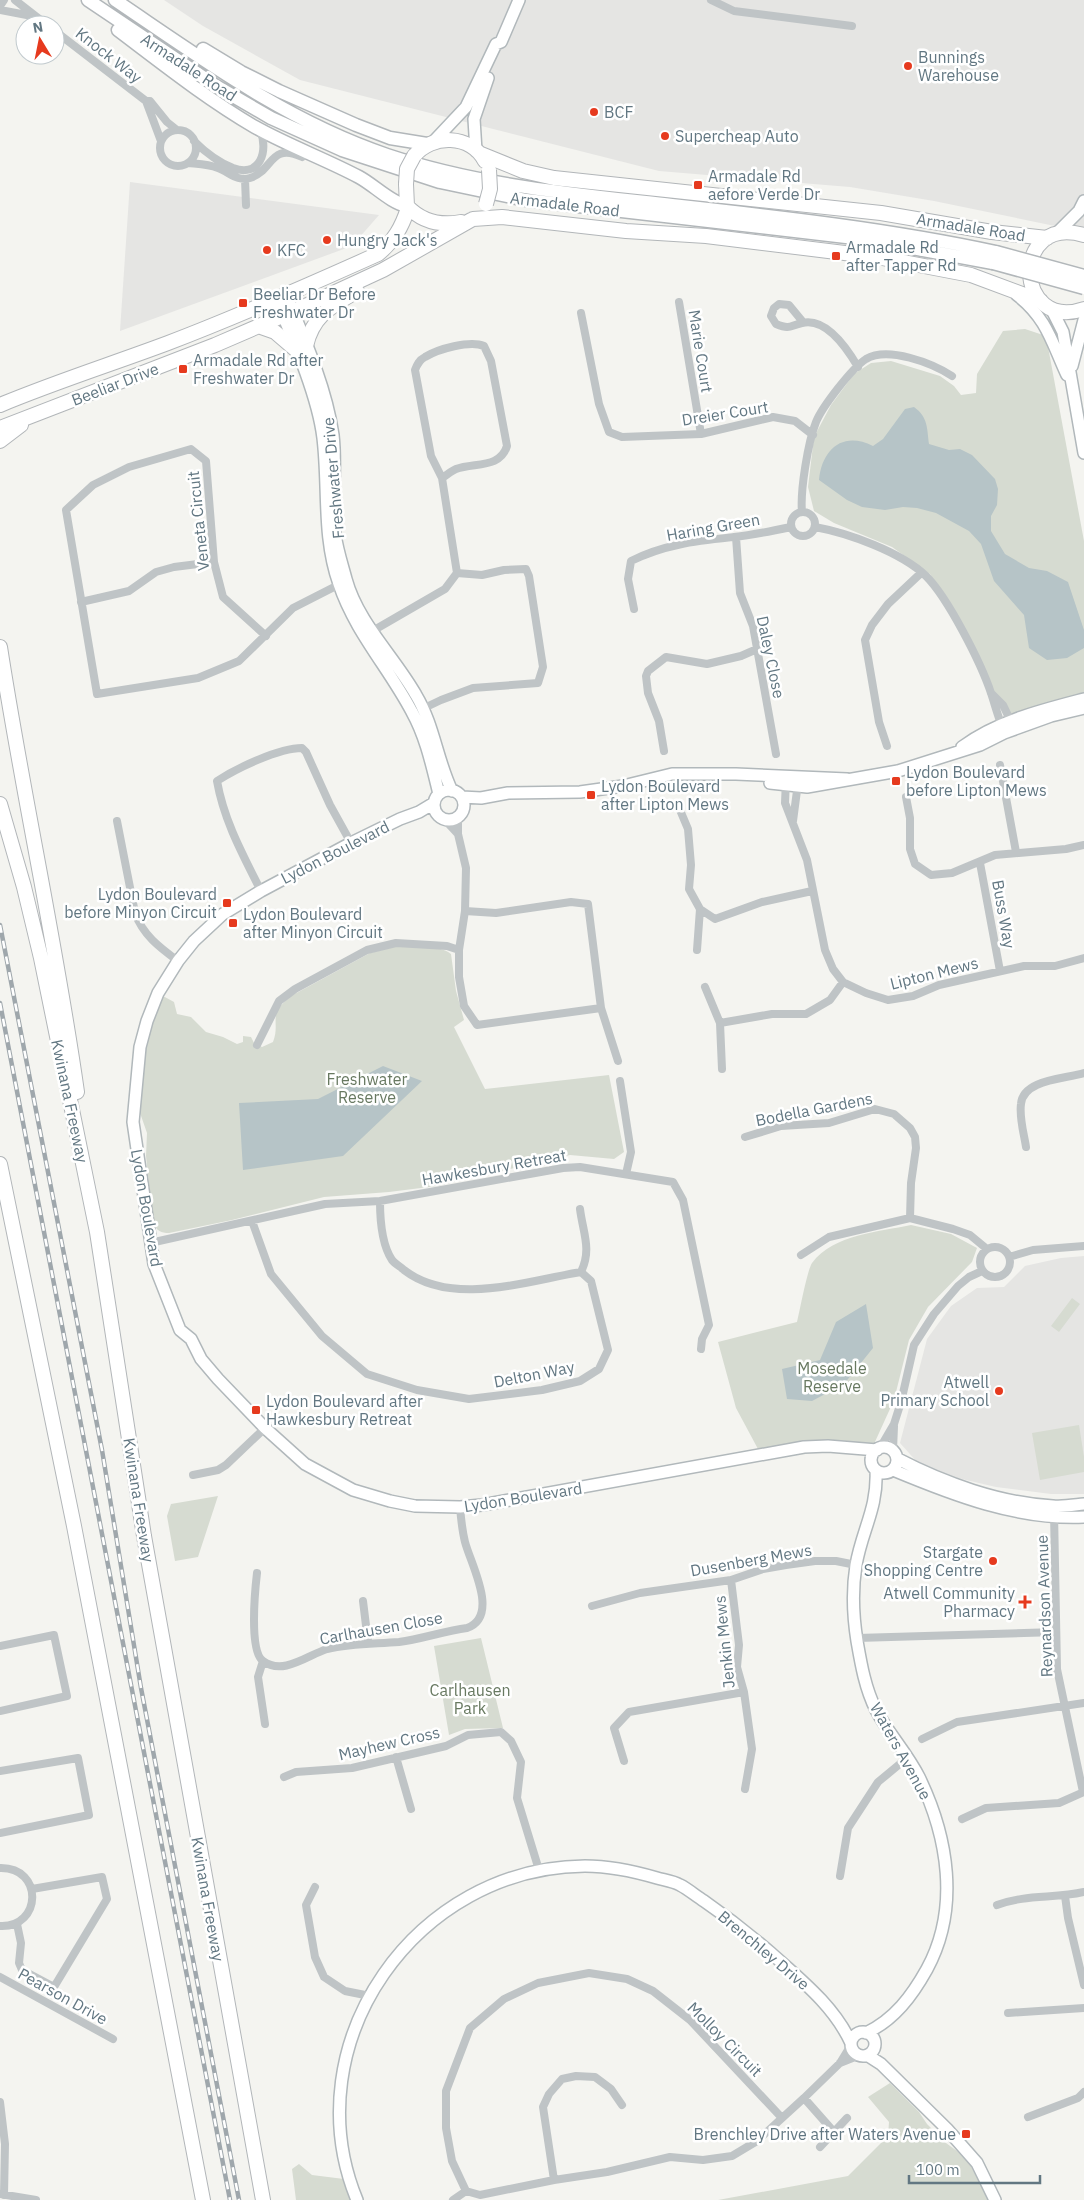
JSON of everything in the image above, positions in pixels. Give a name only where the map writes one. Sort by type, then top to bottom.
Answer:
[{"type":"highway","points":[[454,140],[468,145],[479,152],[489,170],[490,189],[486,204],[472,219],[438,224],[425,220],[408,207],[407,170],[414,156],[430,143],[454,140]]},
{"type":"highway","name":"Armadale Road","points":[[479,152],[523,171],[554,178],[881,213],[992,232],[1052,236],[1066,232],[1084,235]]},
{"type":"highway","name":"Beeliar Drive","points":[[0,405],[168,343],[281,297],[378,254],[389,246],[400,230],[408,207]]},
{"type":"highway","name":"Armadale Road","points":[[472,219],[502,217],[626,231],[807,247],[877,257],[962,273],[1063,312],[1076,312],[1084,309]]},
{"type":"highway","name":"Beeliar Drive","points":[[0,428],[206,349],[288,313],[383,270],[472,219]]},
{"type":"highway","points":[[1046,305],[1034,292],[1029,280],[1029,268],[1032,256],[1038,246],[1052,236]]},
{"type":"highway","points":[[258,326],[275,332],[301,348],[321,315],[330,307],[372,282],[383,270]]},
{"type":"highway","points":[[0,398],[22,396]]},
{"type":"highway","points":[[0,441],[29,418]]},
{"type":"highway","points":[[0,647],[11,720],[64,1005],[80,1113],[78,1140]]},
{"type":"highway","name":"Kwinana Freeway","points":[[0,804],[24,887],[41,958],[96,1232],[144,1536],[263,2200]]},
{"type":"highway","points":[[0,1164],[74,1526],[202,2200]]},
{"type":"main road","name":"Armadale Road","points":[[115,0],[233,79],[284,110],[338,136],[386,155],[447,173],[552,192],[671,204],[894,232],[995,258],[1084,276]]},
{"type":"main road","points":[[127,0],[212,56],[279,91],[382,135],[402,141],[430,143]]},
{"type":"main road","name":"Armadale Road","points":[[90,2],[216,86],[271,118],[342,150],[440,182],[526,200],[863,239],[995,258],[1084,288]]},
{"type":"main road","points":[[90,2],[118,30],[199,90],[260,130],[370,183],[398,204],[408,207]]},
{"type":"street","points":[[0,6],[4,0]]},
{"type":"street","points":[[15,0],[34,15]]},
{"type":"street","points":[[479,152],[474,119],[480,98],[502,47],[501,42],[519,0]]},
{"type":"street","points":[[711,0],[734,11],[852,26]]},
{"type":"street","points":[[0,10],[26,15]]},
{"type":"street","name":"Knock Way","points":[[65,39],[146,101],[150,101],[167,122],[177,130]]},
{"type":"street","points":[[430,143],[466,107],[496,44],[501,42]]},
{"type":"street","name":"Knock Way","points":[[146,101],[161,140]]},
{"type":"street","points":[[260,130],[264,141],[264,153],[259,163],[249,168],[238,169],[227,165],[212,156],[186,132],[177,130],[169,132],[161,140],[160,152],[166,162],[177,166],[188,163],[210,165],[238,178],[245,179],[256,175],[272,158],[286,152],[330,165]]},
{"type":"street","points":[[188,163],[195,153],[194,141]]},
{"type":"street","points":[[245,179],[246,205]]},
{"type":"street","points":[[1052,236],[1079,211],[1084,201]]},
{"type":"street","points":[[1014,292],[1030,305],[1041,318],[1052,338],[1073,388]]},
{"type":"street","name":"Freshwater Drive","points":[[281,297],[301,348],[321,384],[333,436],[335,534],[342,582],[349,611],[367,634],[399,690],[432,729],[444,770],[459,803]]},
{"type":"street","name":"Marie Court","points":[[679,302],[701,434]]},
{"type":"street","points":[[1046,305],[1063,332],[1084,453]]},
{"type":"street","name":"Dreier Court","points":[[581,313],[599,404],[608,432],[622,437],[701,434],[773,417],[795,421],[813,435]]},
{"type":"street","points":[[1071,372],[1084,320]]},
{"type":"street","points":[[803,322],[823,326],[846,348],[858,367]]},
{"type":"street","points":[[367,634],[445,589],[457,573],[442,478],[431,456],[415,370],[423,357],[460,346],[478,344],[484,346],[491,360],[507,446],[505,454],[499,459],[455,469],[442,478]]},
{"type":"street","points":[[802,512],[801,502],[816,422],[839,387],[866,359],[890,353],[940,368],[952,376]]},
{"type":"street","name":"Veneta Circuit","points":[[191,449],[206,460],[214,562],[223,597],[266,636],[239,661],[198,678],[97,694],[66,510],[93,485],[129,466],[191,449]]},
{"type":"street","points":[[802,512],[810,514],[814,520],[815,527],[810,534],[804,536],[796,535],[791,527],[791,520],[802,512]]},
{"type":"street","name":"Haring Green","points":[[634,609],[628,579],[630,561],[654,551],[698,540],[736,537],[791,527]]},
{"type":"street","points":[[815,527],[839,531],[874,546],[912,565],[921,572],[944,600],[966,638],[991,693],[994,709],[1007,727]]},
{"type":"street","name":"Daley Close","points":[[736,537],[740,593],[753,626],[776,754]]},
{"type":"street","points":[[81,602],[129,591],[156,572],[174,567],[214,562]]},
{"type":"street","points":[[418,711],[473,688],[538,683],[543,667],[529,576],[526,569],[504,570],[482,575],[457,573]]},
{"type":"street","points":[[886,746],[879,722],[865,640],[872,625],[888,604],[921,572]]},
{"type":"street","points":[[266,636],[293,608],[342,582]]},
{"type":"street","points":[[664,751],[660,720],[648,693],[646,676],[648,671],[666,657],[707,664],[741,656],[758,649]]},
{"type":"street","points":[[459,803],[508,793],[580,792],[623,786],[672,774],[736,774],[758,781],[832,784],[898,771],[954,753],[975,738],[1084,699]]},
{"type":"street","points":[[1060,709],[1084,708]]},
{"type":"street","name":"Freshwater Drive","points":[[418,711],[436,799]]},
{"type":"street","points":[[261,891],[233,836],[220,800],[217,780],[230,772],[285,750],[302,748],[306,752],[350,843]]},
{"type":"street","points":[[1000,765],[1016,852]]},
{"type":"street","points":[[720,1023],[772,1014],[806,1014],[830,1000],[843,982],[825,950],[807,860],[795,832],[792,782]]},
{"type":"street","points":[[792,782],[785,804],[793,821]]},
{"type":"street","points":[[458,834],[435,810],[436,799],[445,791],[459,803]]},
{"type":"street","points":[[906,797],[910,818],[910,849],[915,864],[931,874],[952,873],[995,855],[1066,849],[1084,845]]},
{"type":"street","name":"Lydon Boulevard","points":[[436,799],[419,812],[350,843],[261,891],[223,914],[194,941],[178,961],[158,993],[147,1021],[140,1047],[133,1122],[154,1264],[180,1330],[191,1339],[201,1359],[218,1379],[265,1428],[305,1464],[353,1490],[415,1506],[460,1507],[492,1504],[784,1450],[828,1446],[853,1449],[887,1447],[919,1470],[991,1495],[1054,1512],[1084,1504]]},
{"type":"street","points":[[419,812],[453,820],[459,803]]},
{"type":"street","points":[[459,803],[458,834],[466,868],[465,911],[459,950],[459,977],[464,1006],[477,1025],[602,1008]]},
{"type":"street","points":[[680,810],[688,829],[691,865],[689,889],[700,909],[715,919],[762,902],[812,891]]},
{"type":"street","points":[[117,821],[135,913],[140,927],[149,938],[178,961]]},
{"type":"street","name":"Buss Way","points":[[980,862],[1000,971]]},
{"type":"street","points":[[465,911],[496,913],[571,902],[588,904],[602,1008],[618,1061]]},
{"type":"street","points":[[697,950],[700,909]]},
{"type":"street","points":[[257,1045],[279,1001],[295,989],[367,950],[396,943],[447,946],[459,950]]},
{"type":"street","name":"Lipton Mews","points":[[843,982],[866,993],[888,1000],[913,996],[939,985],[1000,971],[1024,966],[1055,966],[1084,958]]},
{"type":"street","points":[[705,987],[720,1023],[722,1068]]},
{"type":"street","points":[[1026,1147],[1020,1104],[1029,1088],[1040,1083],[1084,1073]]},
{"type":"street","points":[[620,1081],[631,1152],[626,1174]]},
{"type":"street","name":"Bodella Gardens","points":[[745,1137],[781,1126],[829,1123],[875,1109],[894,1114],[910,1128],[915,1137],[916,1148],[911,1183],[910,1218]]},
{"type":"street","name":"Hawkesbury Retreat","points":[[150,1243],[325,1204],[380,1202],[563,1168],[580,1167],[672,1182],[683,1200],[708,1325],[702,1339],[701,1349]]},
{"type":"street","points":[[380,1202],[380,1226],[392,1261],[418,1280],[452,1289],[480,1290],[581,1272],[587,1260],[588,1246],[583,1232],[580,1209]]},
{"type":"street","points":[[801,1255],[829,1237],[910,1218],[953,1229],[970,1236],[987,1249]]},
{"type":"street","name":"Delton Way","points":[[252,1221],[271,1274],[322,1336],[367,1374],[416,1390],[469,1399],[552,1388],[580,1381],[599,1369],[608,1350],[591,1281],[581,1272]]},
{"type":"street","points":[[1009,1257],[1033,1250],[1084,1246]]},
{"type":"street","points":[[1001,1248],[1009,1257],[1009,1269],[1001,1276],[992,1277],[982,1270],[980,1258],[987,1249],[1001,1248]]},
{"type":"street","points":[[874,1468],[872,1456],[894,1424],[914,1345],[934,1314],[958,1286],[982,1270]]},
{"type":"street","points":[[890,1471],[896,1466],[894,1424]]},
{"type":"street","points":[[193,1475],[218,1470],[226,1465],[265,1428]]},
{"type":"street","name":"Lydon Boulevard","points":[[853,1449],[882,1473],[890,1471],[989,1505],[1084,1516]]},
{"type":"street","name":"Waters Avenue","points":[[874,1468],[877,1490]]},
{"type":"street","name":"Waters Avenue","points":[[869,2050],[882,2025],[913,1993],[933,1958],[945,1918],[948,1869],[937,1822],[918,1776],[876,1710],[864,1677],[857,1638],[853,1604],[856,1565],[877,1490],[890,1471]]},
{"type":"street","name":"Carlhausen Close","points":[[263,1661],[280,1667],[326,1650],[368,1642],[415,1639],[474,1625],[480,1619],[483,1610],[482,1600],[466,1543],[460,1507]]},
{"type":"street","name":"Reynardson Avenue","points":[[1054,1512],[1057,1669],[1083,1792]]},
{"type":"street","name":"Dusenberg Mews","points":[[592,1606],[640,1593],[731,1580],[763,1569],[815,1561],[836,1561],[856,1565]]},
{"type":"street","points":[[257,1573],[254,1638],[258,1655],[263,1661],[258,1677],[265,1724]]},
{"type":"street","name":"Jenkin Mews","points":[[731,1580],[739,1645],[738,1667],[744,1692],[752,1749],[745,1789]]},
{"type":"street","points":[[363,1601],[368,1642]]},
{"type":"street","points":[[857,1638],[1056,1632]]},
{"type":"street","points":[[0,1646],[54,1635],[67,1696],[0,1710]]},
{"type":"street","points":[[624,1761],[614,1728],[629,1712],[744,1692]]},
{"type":"street","points":[[922,1739],[956,1722],[1084,1703]]},
{"type":"street","name":"Mayhew Cross","points":[[284,1777],[296,1772],[352,1768],[446,1746],[468,1735],[488,1732],[504,1733],[511,1741],[521,1762],[516,1798],[539,1870]]},
{"type":"street","points":[[396,1757],[411,1809]]},
{"type":"street","points":[[0,1771],[78,1758],[89,1815],[0,1833]]},
{"type":"street","points":[[840,1876],[848,1828],[878,1782],[907,1758]]},
{"type":"street","points":[[962,1819],[986,1808],[1058,1803],[1083,1792]]},
{"type":"street","name":"Brenchley Drive","points":[[357,2200],[346,2166],[340,2105],[344,2071],[352,2034],[375,1985],[405,1945],[443,1912],[474,1893],[500,1881],[539,1870],[598,1866],[626,1869],[680,1885],[742,1927],[817,1995],[842,2024],[851,2044]]},
{"type":"street","points":[[0,1868],[16,1870],[23,1875],[32,1889],[33,1899],[25,1918],[16,1924],[0,1926]]},
{"type":"street","points":[[16,1924],[20,1943],[22,1970],[54,1987],[106,1899],[102,1877],[32,1889]]},
{"type":"street","points":[[314,1887],[306,1905],[315,1957],[324,1976],[345,1991],[370,1996]]},
{"type":"street","points":[[997,1905],[1024,1897],[1065,1896],[1084,1892]]},
{"type":"street","points":[[1065,1896],[1068,1918],[1084,1984]]},
{"type":"street","name":"Molloy Circuit","points":[[466,2191],[452,2161],[446,2128],[446,2091],[470,2028],[504,1998],[538,1983],[589,1973],[627,1979],[652,1991],[690,2020],[782,2118]]},
{"type":"street","name":"Pearson Drive","points":[[0,1977],[113,2039]]},
{"type":"street","points":[[1008,2013],[1084,2008]]},
{"type":"street","name":"Brenchley Drive","points":[[842,2024],[862,2033]]},
{"type":"street","name":"Waters Avenue","points":[[862,2033],[882,2025]]},
{"type":"street","points":[[453,2200],[466,2191],[480,2195],[554,2180],[608,2172],[670,2157],[703,2160],[732,2156],[757,2141],[804,2098],[840,2063],[854,2037],[862,2033],[871,2036],[869,2050],[881,2064],[947,2129],[977,2164],[995,2200]]},
{"type":"street","points":[[851,2044],[854,2052],[869,2050]]},
{"type":"street","points":[[840,2063],[869,2050]]},
{"type":"street","points":[[554,2180],[543,2107],[549,2094],[562,2079],[576,2076],[595,2076],[611,2089],[622,2105]]},
{"type":"street","points":[[1028,2117],[1078,2098],[1084,2092]]},
{"type":"street","points":[[804,2098],[834,2132]]},
{"type":"street","points":[[0,2102],[2,2195],[36,2200]]},
{"type":"street","points":[[820,2146],[847,2118]]},
{"type":"shaded area","points":[[164,0],[1084,0],[1084,232],[934,201],[850,187],[659,171],[300,80],[203,26]]},
{"type":"shaded area","points":[[130,182],[379,215],[352,246],[120,331]]},
{"type":"shaded area","points":[[914,407],[924,419],[929,444],[949,450],[960,449],[972,455],[995,479],[998,489],[997,505],[991,516],[991,531],[1005,554],[1029,568],[1047,571],[1068,582],[1084,630],[1084,648],[1067,658],[1047,660],[1029,648],[1024,615],[994,581],[981,544],[969,531],[936,513],[917,508],[903,507],[885,510],[862,507],[847,500],[819,480],[824,460],[836,446],[852,441],[873,446],[883,439],[905,409]]},
{"type":"shaded area","points":[[383,1066],[422,1081],[343,1156],[243,1170],[239,1103],[318,1099]]},
{"type":"shaded area","name":"Atwell Primary School","points":[[1084,1256],[1084,1494],[1051,1494],[996,1487],[949,1476],[918,1463],[900,1443],[927,1339],[951,1306],[977,1288],[1004,1287],[1025,1266],[1061,1258]]},
{"type":"shaded area","points":[[866,1304],[873,1348],[844,1384],[812,1401],[787,1399],[782,1369],[820,1360],[836,1322]]},
{"type":"green space","points":[[1025,329],[1046,336],[1084,541],[1084,700],[1007,720],[964,627],[930,574],[892,547],[834,523],[814,511],[808,487],[814,437],[831,405],[854,374],[871,363],[891,361],[940,376],[954,386],[961,395],[976,393],[977,374],[1003,331]]},
{"type":"green space","name":"Freshwater Reserve","points":[[398,946],[433,947],[451,954],[456,991],[464,1020],[454,1027],[485,1089],[609,1075],[624,1152],[614,1159],[570,1155],[437,1186],[324,1197],[232,1220],[169,1233],[158,1230],[153,1223],[146,1156],[147,1133],[139,1110],[143,1059],[150,1026],[163,996],[174,1002],[177,1014],[191,1017],[206,1032],[237,1044],[243,1042],[243,1036],[251,1037],[254,1043],[262,1047],[273,1042],[276,1029],[276,1014],[283,1003],[291,996],[370,953]]},
{"type":"green space","name":"Mosedale Reserve","points":[[911,1225],[951,1234],[977,1248],[972,1262],[928,1307],[909,1340],[894,1400],[874,1444],[819,1442],[758,1449],[736,1408],[718,1342],[797,1322],[810,1267],[821,1253],[845,1240],[871,1232]]},
{"type":"green space","points":[[1072,1298],[1080,1304],[1059,1332],[1051,1326]]},
{"type":"green space","points":[[1079,1425],[1084,1457],[1084,1472],[1040,1480],[1032,1433]]},
{"type":"green space","points":[[218,1496],[198,1557],[175,1561],[167,1516],[171,1504]]},
{"type":"green space","name":"Carlhausen Park","points":[[481,1638],[503,1728],[465,1729],[449,1735],[434,1646]]},
{"type":"green space","points":[[890,2083],[919,2112],[927,2124],[971,2166],[989,2200],[718,2200],[848,2176],[888,2136],[889,2122],[868,2097]]},
{"type":"green space","points":[[299,2164],[312,2175],[344,2179],[353,2200],[296,2200],[292,2169]]},
{"type":"railway","points":[[0,925],[102,1450],[141,1688],[239,2200]]},
{"type":"railway","points":[[0,1003],[230,2200]]},
{"type":"place","name":"Bunnings Warehouse","points":[[908,66]]},
{"type":"place","name":"BCF","points":[[594,112]]},
{"type":"place","name":"Supercheap Auto","points":[[665,136]]},
{"type":"place","name":"Armadale Rd aefore Verde Dr","points":[[698,185]]},
{"type":"place","name":"Hungry Jack's","points":[[327,240]]},
{"type":"place","name":"KFC","points":[[267,250]]},
{"type":"place","name":"Armadale Rd after Tapper Rd","points":[[836,256]]},
{"type":"place","name":"Beeliar Dr Before Freshwater Dr","points":[[243,303]]},
{"type":"place","name":"Armadale Rd after Freshwater Dr","points":[[183,369]]},
{"type":"place","name":"Lydon Boulevard before Lipton Mews","points":[[896,781]]},
{"type":"place","name":"Lydon Boulevard after Lipton Mews","points":[[591,795]]},
{"type":"place","name":"Lydon Boulevard before Minyon Circuit","points":[[227,903]]},
{"type":"place","name":"Lydon Boulevard after Minyon Circuit","points":[[233,923]]},
{"type":"place","name":"Atwell Primary School","points":[[999,1391]]},
{"type":"place","name":"Lydon Boulevard after Hawkesbury Retreat","points":[[256,1410]]},
{"type":"place","name":"Stargate Shopping Centre","points":[[993,1561]]},
{"type":"place","name":"Atwell Community Pharmacy","points":[[1025,1602]]},
{"type":"place","name":"Brenchley Drive after Waters Avenue","points":[[966,2134]]}]
